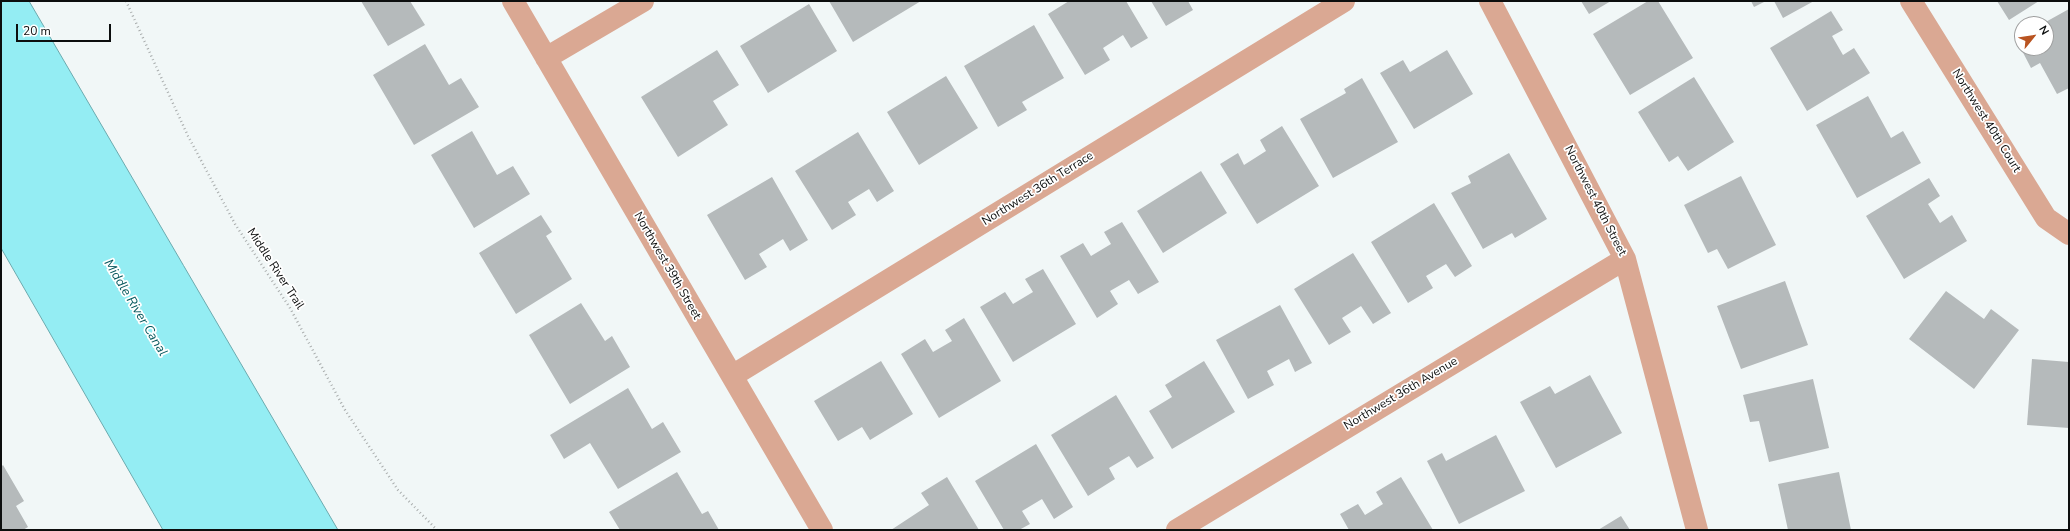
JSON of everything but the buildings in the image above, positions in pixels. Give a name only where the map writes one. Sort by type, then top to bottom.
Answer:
[{"type":"street","name":"Northwest 39th Street","points":[[513,1],[822,530]]},
{"type":"street","points":[[546,58],[643,1]]},
{"type":"street","name":"Northwest 36th Terrace","points":[[732,376],[1344,1]]},
{"type":"street","name":"Northwest 40th Street","points":[[1490,1],[1625,258],[1697,530]]},
{"type":"street","name":"Northwest 40th Court","points":[[1911,1],[2046,218],[2069,234]]},
{"type":"street","name":"Northwest 36th Avenue","points":[[1177,530],[1625,258]]},
{"type":"path","name":"Middle River Trail","points":[[126,1],[188,136],[235,224],[290,308],[345,410],[398,490],[437,530]]},
{"type":"water","name":"Middle River Canal","points":[[1,1],[29,1],[338,530],[163,530],[1,248]]}]
